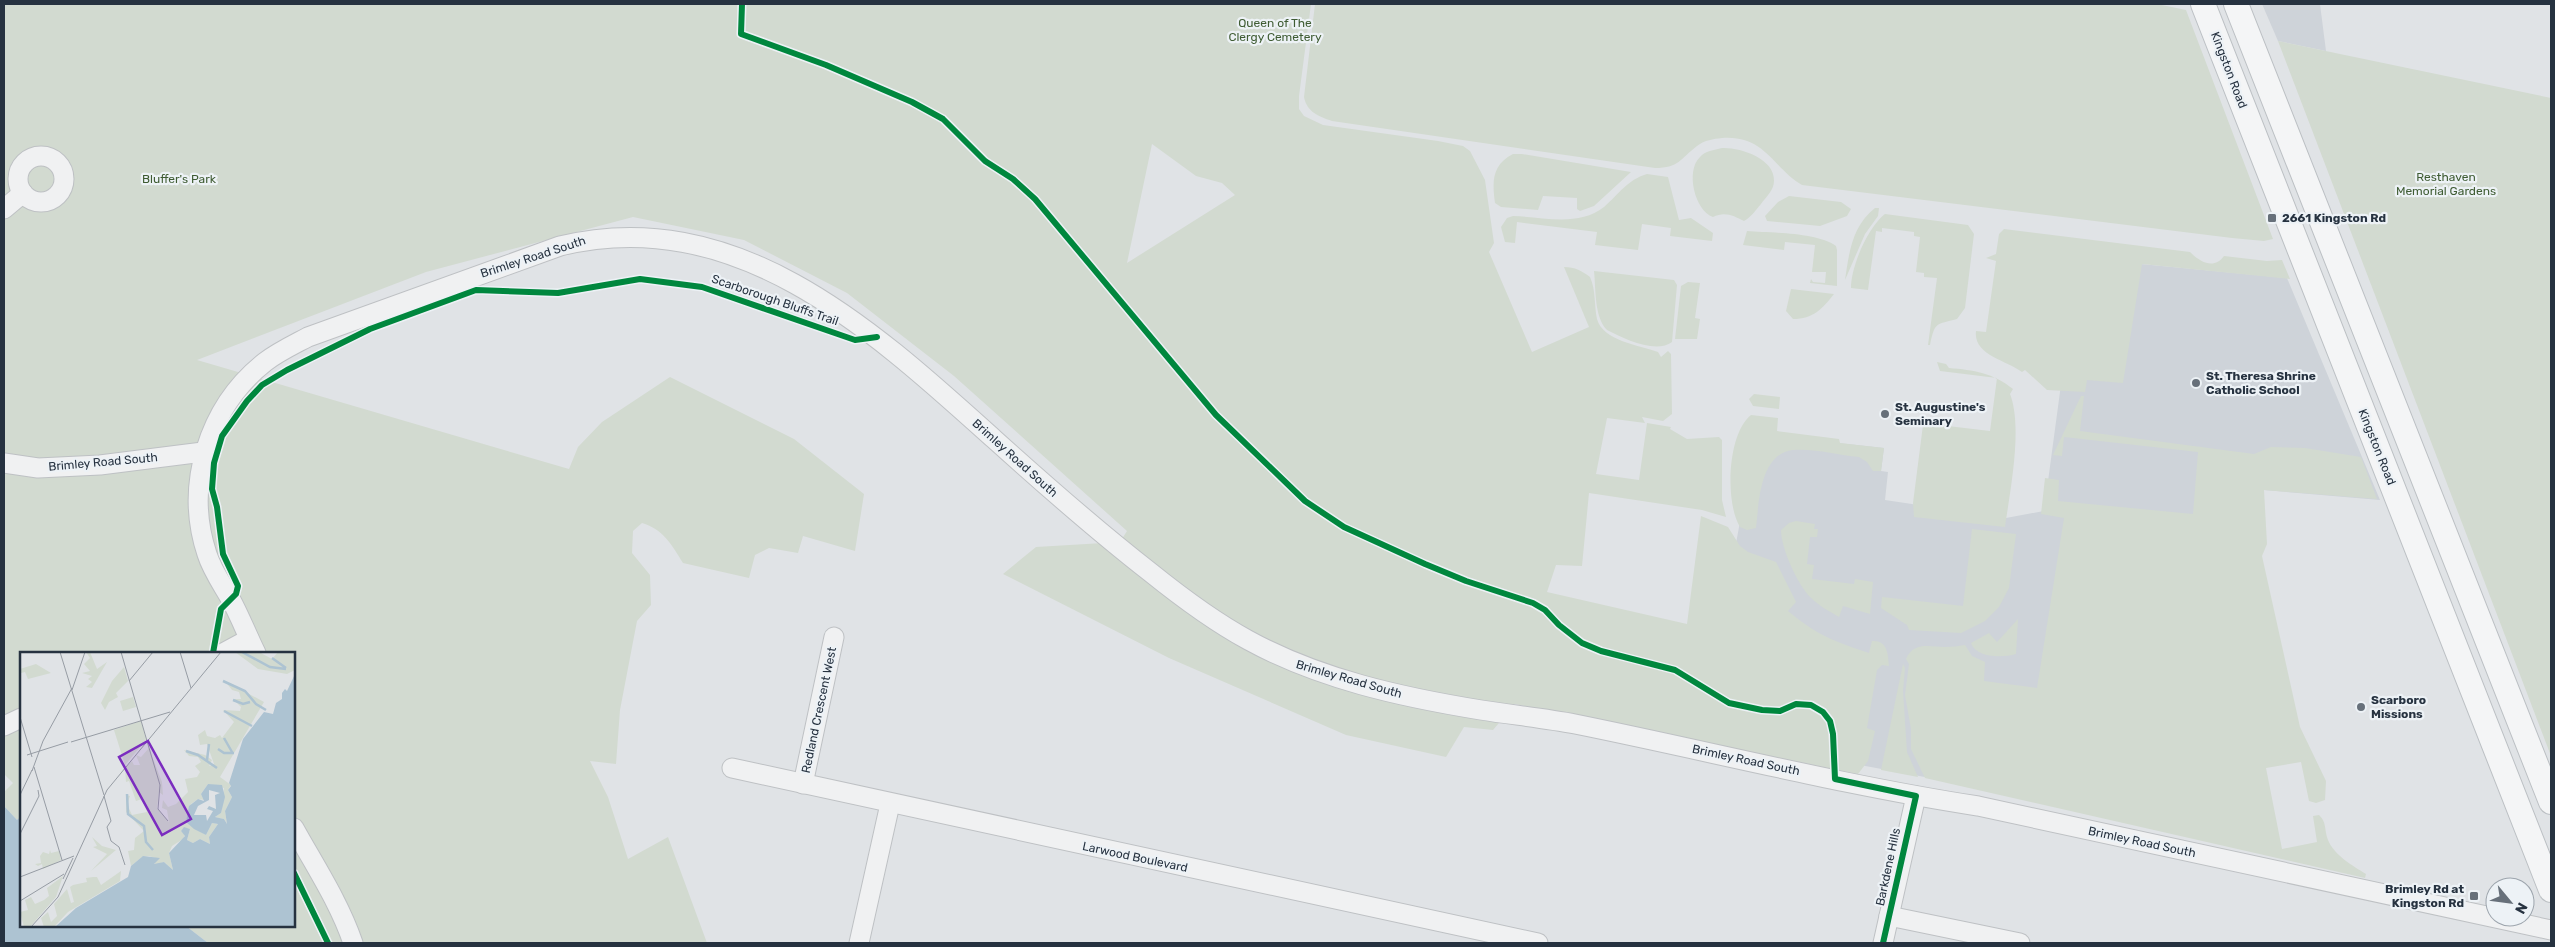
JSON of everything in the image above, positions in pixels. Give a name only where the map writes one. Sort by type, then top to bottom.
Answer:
[{"type":"main road","name":"Kingston Road","points":[[2203,4],[2551,890]]},
{"type":"main road","points":[[2236,4],[2551,802]]},
{"type":"street","points":[[4,209],[23,193]]},
{"type":"street","name":"Brimley Road South","points":[[253,646],[207,555],[200,524],[198,496],[203,452],[212,432],[233,396],[254,372],[282,351],[308,338],[504,265],[591,238],[626,236],[657,238],[716,249],[756,263],[802,288],[877,337],[918,370],[1088,523],[1194,607],[1245,639],[1290,661],[1384,691],[1476,709],[1569,723],[1916,796],[1978,806],[2551,930]]},
{"type":"street","name":"Brimley Road South","points":[[4,462],[38,468],[100,465],[203,452]]},
{"type":"street","name":"Redland Crescent West","points":[[803,784],[834,637]]},
{"type":"street","points":[[226,652],[253,646]]},
{"type":"street","points":[[4,726],[20,718]]},
{"type":"street","name":"Larwood Boulevard","points":[[732,768],[890,804],[1538,943]]},
{"type":"street","name":"Barkdene Hills","points":[[1883,943],[1916,796]]},
{"type":"street","points":[[859,943],[890,804]]},
{"type":"street","points":[[295,830],[329,889],[346,923],[353,943]]},
{"type":"street","points":[[1889,916],[2020,943]]},
{"type":"shaded area","points":[[2262,4],[2320,4],[2326,51],[2278,41]]},
{"type":"shaded area","points":[[2078,258],[2287,278],[2380,500],[2264,490],[2205,829],[1860,765],[1868,664],[1720,631],[1756,434],[1884,448],[1881,471],[1888,472],[1885,500],[2006,518],[2044,511]]},
{"type":"green space","name":"Bluffer's Park","points":[[4,4],[1311,4],[1299,109],[1304,116],[1323,125],[1438,141],[1463,146],[1470,151],[1485,180],[1494,243],[1489,252],[1532,352],[1589,327],[1564,267],[1578,270],[1590,277],[1597,319],[1606,332],[1623,341],[1658,352],[1661,357],[1668,351],[1671,354],[1672,414],[1663,421],[1642,417],[1645,423],[1607,418],[1596,474],[1639,480],[1647,423],[1671,427],[1670,429],[1687,439],[1719,437],[1722,440],[1722,500],[1726,517],[1702,510],[1589,493],[1582,566],[1556,565],[1547,592],[1687,624],[1701,516],[1728,527],[1740,546],[1748,552],[1776,562],[1796,602],[1788,611],[1798,619],[1835,641],[1869,653],[1872,641],[1881,643],[1886,648],[1889,666],[1882,665],[1877,670],[1867,728],[1875,731],[1868,761],[1858,774],[1515,704],[1493,730],[1464,727],[1446,757],[1346,735],[1169,658],[1003,574],[1036,547],[1120,542],[1127,531],[954,376],[847,293],[744,240],[633,217],[426,272],[197,360],[569,469],[578,447],[602,422],[670,377],[794,439],[864,494],[855,551],[803,536],[798,553],[769,548],[755,555],[749,578],[683,563],[666,538],[656,529],[642,523],[633,531],[632,553],[650,575],[651,605],[637,621],[620,710],[616,764],[590,761],[608,797],[628,859],[668,837],[707,943],[208,943],[187,927],[295,927],[295,652],[20,652],[20,817],[17,820],[4,806],[4,792],[13,783],[4,774]],"holes":[[[1152,144],[1196,176],[1222,183],[1235,195],[1127,263]]]},
{"type":"green space","points":[[1315,4],[2157,4],[2186,10],[2273,239],[2264,241],[2232,238],[1802,185],[1758,147],[1737,138],[1706,141],[1674,164],[1663,168],[1655,168],[1332,121],[1310,110],[1304,97]]},
{"type":"green space","name":"Resthaven Memorial Gardens","points":[[2278,41],[2551,98],[2551,756]]},
{"type":"green space","points":[[1722,148],[1746,152],[1755,156],[1769,166],[1773,173],[1774,184],[1771,190],[1753,214],[1744,221],[1737,217],[1722,214],[1713,217],[1701,207],[1694,190],[1693,171],[1700,157],[1704,153]]},
{"type":"green space","points":[[1513,154],[1631,172],[1594,206],[1580,211],[1577,209],[1577,198],[1543,196],[1538,210],[1501,207],[1495,203],[1495,174],[1501,163]]},
{"type":"green space","points":[[1647,174],[1668,177],[1679,220],[1691,218],[1713,233],[1712,241],[1670,236],[1671,228],[1642,224],[1638,250],[1595,245],[1597,232],[1517,222],[1515,243],[1505,242],[1501,227],[1507,218],[1513,216],[1560,219],[1583,217],[1604,207],[1634,180]]},
{"type":"green space","points":[[1789,196],[1841,202],[1851,209],[1847,216],[1820,226],[1767,221],[1765,216],[1778,202]]},
{"type":"green space","points":[[1875,208],[1879,208],[1878,216],[1865,234],[1845,280],[1850,250],[1856,232],[1867,215]]},
{"type":"green space","points":[[1885,214],[1968,225],[1974,234],[1965,308],[1957,319],[1945,322],[1935,328],[1930,345],[1928,345],[1937,278],[1924,277],[1924,273],[1916,272],[1920,237],[1914,236],[1914,232],[1882,228],[1882,232],[1876,231],[1868,290],[1851,288],[1857,258],[1867,237]]},
{"type":"green space","points":[[2004,229],[2190,252],[2198,259],[2211,264],[2216,263],[2224,256],[2267,261],[2282,260],[2290,279],[2142,264],[2123,383],[2087,380],[2085,392],[2047,390],[2025,370],[2022,372],[1985,351],[1976,339],[1976,331],[1986,332],[1996,261],[1986,258],[1996,254],[1999,234]]},
{"type":"green space","points":[[1747,231],[1806,236],[1828,241],[1836,246],[1837,250],[1837,286],[1810,283],[1811,279],[1813,282],[1825,283],[1826,272],[1812,272],[1815,245],[1785,242],[1784,250],[1743,245]]},
{"type":"green space","points":[[1594,271],[1674,280],[1677,285],[1672,342],[1665,345],[1649,346],[1631,341],[1607,330],[1598,310]]},
{"type":"green space","points":[[1688,282],[1700,283],[1695,318],[1700,319],[1697,339],[1675,339],[1681,286]]},
{"type":"green space","points":[[1791,289],[1834,294],[1812,315],[1793,319],[1786,311]]},
{"type":"green space","points":[[1937,362],[1946,364],[1949,368],[1975,371],[1995,378],[1940,371]]},
{"type":"green space","points":[[1997,379],[2013,389],[2010,394],[2014,408],[2015,424],[2014,459],[2005,527],[1914,517],[1913,503],[1924,417],[1932,418],[1931,424],[1990,431]]},
{"type":"green space","points":[[1754,394],[1780,397],[1779,409],[1753,406],[1749,399]]},
{"type":"green space","points":[[2081,396],[2084,396],[2080,431],[2254,454],[2271,447],[2305,448],[2361,457],[2377,499],[2264,490],[2267,544],[2262,556],[2300,727],[2326,781],[2325,800],[2316,803],[2309,801],[2301,762],[2266,768],[2282,849],[2317,842],[2313,816],[2319,815],[2323,820],[2328,840],[2335,851],[2344,860],[2366,874],[2365,878],[1925,778],[1911,749],[1911,729],[1905,695],[1909,664],[1906,659],[1909,653],[1923,646],[1948,647],[1965,645],[1972,656],[1985,662],[1984,681],[2037,688],[2064,518],[2041,514],[2045,478],[2059,480],[2058,501],[2193,514],[2198,452],[2064,437],[2062,456],[2053,455]]},
{"type":"green space","points":[[1751,415],[1778,418],[1777,431],[1839,439],[1840,443],[1884,448],[1881,471],[1873,471],[1867,462],[1859,457],[1809,450],[1793,450],[1782,454],[1773,461],[1767,470],[1760,494],[1756,528],[1747,530],[1740,527],[1732,502],[1731,469],[1737,437],[1743,424]]},
{"type":"green space","points":[[1796,521],[1815,524],[1814,529],[1818,529],[1817,537],[1810,537],[1807,564],[1814,565],[1812,579],[1854,584],[1855,579],[1873,582],[1870,614],[1843,606],[1839,617],[1817,603],[1805,591],[1791,565],[1784,546],[1781,530],[1789,523]]},
{"type":"green space","points":[[1972,529],[2016,534],[2009,588],[1999,607],[1985,621],[1961,633],[1909,630],[1907,625],[1881,608],[1882,597],[1963,606]]},
{"type":"green space","points":[[2018,619],[2016,654],[1990,656],[1978,652],[1971,643],[1989,633],[1997,642]]},
{"type":"green space","points":[[1903,664],[1905,668],[1903,691],[1907,752],[1918,777],[1881,770]]},
{"type":"water","points":[[4,806],[17,820],[20,817],[20,927],[187,927],[208,943],[4,943]]},
{"type":"cycle path","points":[[742,4],[741,34],[826,65],[912,102],[943,119],[985,161],[1013,179],[1035,199],[1216,415],[1305,501],[1344,527],[1466,581],[1533,603],[1545,610],[1559,625],[1582,643],[1601,651],[1675,670],[1729,703],[1762,710],[1780,711],[1796,704],[1811,705],[1823,712],[1830,721],[1833,734],[1835,779],[1916,796],[1883,943]]},
{"type":"cycle path","name":"Scarborough Bluffs Trail","points":[[213,652],[221,609],[236,594],[238,586],[223,554],[217,507],[212,489],[214,463],[222,436],[247,401],[262,385],[287,370],[370,329],[476,290],[558,293],[640,279],[702,287],[855,340],[877,337]]},
{"type":"cycle path","points":[[295,875],[328,943]]},
{"type":"place","name":"2661 Kingston Rd","points":[[2272,218]]},
{"type":"place","name":"St. Theresa Shrine Catholic School","points":[[2196,383]]},
{"type":"place","name":"St. Augustine's Seminary","points":[[1885,414]]},
{"type":"place","name":"Scarboro Missions","points":[[2361,707]]},
{"type":"place","name":"Brimley Rd at Kingston Rd","points":[[2474,896]]},
{"type":"park label","name":"Queen of The Clergy Cemetery","points":[[1275,30]]}]
